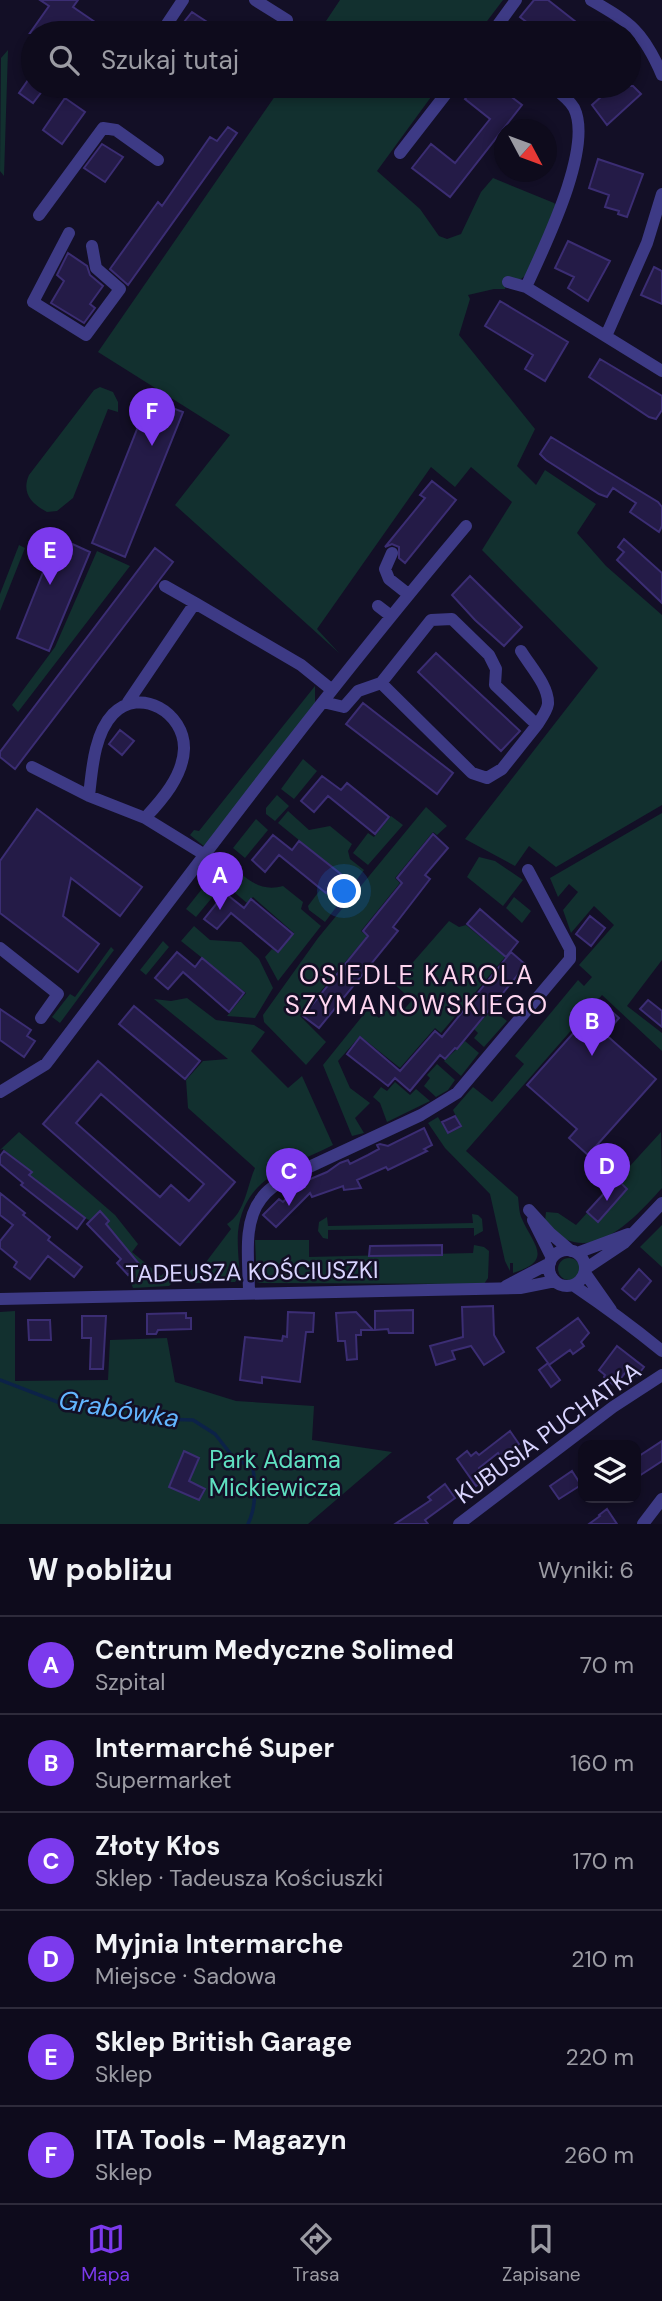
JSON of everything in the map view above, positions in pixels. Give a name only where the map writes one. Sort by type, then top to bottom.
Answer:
[{"type":"street","points":[[168,21],[183,0]]},
{"type":"street","points":[[255,0],[286,21]]},
{"type":"street","points":[[501,21],[516,0]]},
{"type":"street","points":[[591,0],[627,21]]},
{"type":"street","points":[[641,37],[651,49],[662,75]]},
{"type":"street","points":[[400,153],[443,98]]},
{"type":"street","points":[[526,287],[565,200],[575,155],[578,130],[575,110],[565,98]]},
{"type":"street","points":[[39,215],[103,128],[116,130],[158,160]]},
{"type":"street","points":[[606,336],[647,243],[662,194]]},
{"type":"street","points":[[69,233],[33,302],[86,335],[120,289],[96,268],[92,246]]},
{"type":"street","points":[[508,282],[526,287],[662,371]]},
{"type":"street","points":[[0,1092],[46,1065],[332,690],[466,526]]},
{"type":"street","points":[[392,553],[385,569],[389,579],[408,594]]},
{"type":"street","points":[[165,586],[301,666],[332,690]]},
{"type":"street","points":[[89,796],[93,763],[100,738],[112,715],[128,702],[195,603]]},
{"type":"street","points":[[378,606],[391,616]]},
{"type":"street","points":[[323,702],[344,707],[358,691],[381,683],[431,620],[452,619],[489,654],[495,669],[495,685],[537,725]]},
{"type":"street","points":[[381,683],[472,773],[487,778],[502,769],[537,725],[548,706],[543,685],[521,651]]},
{"type":"street","points":[[128,702],[150,703],[167,712],[180,730],[184,749],[178,774],[162,799],[145,818]]},
{"type":"street","points":[[32,767],[89,796],[145,818],[205,855]]},
{"type":"street","points":[[249,1293],[252,1214],[261,1197],[292,1175],[421,1115],[457,1093],[570,959],[570,950],[561,930],[528,870]]},
{"type":"street","points":[[0,948],[58,994],[41,1018]]},
{"type":"street","points":[[611,1310],[585,1271],[582,1257],[550,1233],[529,1210],[551,1260],[550,1273],[555,1281],[563,1286],[580,1281],[585,1271],[616,1250],[662,1202]]},
{"type":"street","points":[[551,1260],[561,1252],[574,1252],[621,1238],[637,1229]]},
{"type":"street","name":"TADEUSZA KOŚCIUSZKI","points":[[506,1286],[551,1260]]},
{"type":"street","name":"TADEUSZA KOŚCIUSZKI","points":[[0,1299],[533,1286],[555,1281]]},
{"type":"street","points":[[573,1285],[597,1304],[611,1310],[662,1351]]},
{"type":"street","name":"KUBUSIA PUCHATKA","points":[[459,1524],[613,1407],[643,1386],[661,1379]]},
{"type":"street","points":[[649,1521],[662,1499]]},
{"type":"green space","points":[[340,0],[503,0],[487,21],[326,21]]},
{"type":"green space","points":[[8,50],[4,176],[0,171],[1,58]]},
{"type":"green space","points":[[274,98],[430,98],[377,171],[420,209],[439,236],[447,239],[461,234],[481,192],[493,178],[494,182],[503,182],[554,203],[557,207],[527,274],[521,279],[507,279],[505,289],[468,295],[470,299],[459,335],[535,429],[517,466],[536,485],[545,470],[596,504],[577,533],[606,566],[662,615],[662,805],[556,867],[529,846],[515,866],[465,839],[598,668],[482,550],[512,502],[471,467],[455,487],[431,467],[317,629],[339,653],[175,505],[230,435],[98,352]]},
{"type":"green space","points":[[100,387],[113,392],[118,402],[118,412],[108,409],[73,498],[57,511],[47,512],[27,493],[29,475],[94,390]]},
{"type":"green space","points":[[19,545],[25,548],[0,611],[0,594]]},
{"type":"green space","points":[[97,551],[130,566],[18,712],[12,705],[55,647]]},
{"type":"green space","points":[[315,686],[315,705],[205,847],[190,835],[194,830],[199,831]]},
{"type":"green space","points":[[303,759],[317,771],[294,799],[281,789]]},
{"type":"green space","points":[[277,795],[289,806],[275,821],[266,814],[266,808]]},
{"type":"green space","points":[[426,807],[447,826],[437,835],[433,832],[395,878],[400,883],[361,931],[367,936],[300,1016],[326,1042],[306,1065],[264,1022],[263,1015],[318,938]]},
{"type":"green space","points":[[288,811],[309,830],[330,826],[352,844],[348,851],[350,859],[364,870],[325,922],[309,910],[308,906],[320,890],[326,894],[342,875],[278,823]]},
{"type":"green space","points":[[662,813],[662,960],[627,1006],[662,1033],[662,1051],[602,995],[466,1151],[518,1197],[521,1217],[535,1245],[537,1257],[526,1268],[513,1273],[513,1263],[510,1263],[510,1271],[505,1261],[490,1194],[445,1148],[428,1123],[438,1117],[448,1134],[461,1127],[453,1110],[473,1087],[492,1102],[524,1064],[515,1056],[578,980],[584,986],[592,977],[579,965],[614,925],[594,906],[571,933],[563,910],[578,892],[569,884],[558,897],[550,878]]},
{"type":"green space","points":[[391,816],[403,825],[368,865],[353,853],[368,833],[374,837]]},
{"type":"green space","points":[[256,819],[268,830],[245,858],[233,848]]},
{"type":"green space","points":[[479,857],[495,861],[523,880],[503,906],[467,877]]},
{"type":"green space","points":[[240,873],[260,886],[283,886],[303,902],[301,909],[321,926],[278,981],[265,957],[272,949],[278,953],[294,933],[253,897],[247,903],[228,887]]},
{"type":"green space","points":[[209,880],[220,888],[196,917],[186,909]]},
{"type":"green space","points":[[514,897],[531,911],[522,923],[506,908]]},
{"type":"green space","points":[[449,921],[459,927],[466,925],[505,957],[441,1033],[435,1028],[400,1068],[360,1036],[338,1061],[350,1088],[370,1103],[355,1118],[364,1133],[352,1136],[323,1065],[368,1009],[379,1018],[392,1005],[402,1012],[412,1000],[394,984]]},
{"type":"green space","points":[[194,926],[210,940],[241,942],[259,959],[273,988],[255,1018],[227,1016],[246,993],[181,941]]},
{"type":"green space","points":[[163,941],[169,947],[146,975],[140,970]]},
{"type":"green space","points":[[111,947],[114,950],[60,1023],[52,1017],[70,994],[75,997]]},
{"type":"green space","points":[[187,998],[216,1020],[254,1025],[265,1032],[251,1051],[288,1088],[302,1076],[333,1145],[286,1167],[259,1186],[249,1198],[238,1232],[240,1276],[235,1282],[195,1283],[190,1272],[194,1266],[200,1270],[231,1229],[227,1224],[242,1206],[255,1168],[188,1108],[186,1080],[203,1061],[228,1059],[154,999],[171,1001]]},
{"type":"green space","points":[[492,1009],[507,1021],[484,1047],[474,1038],[478,1033],[474,1029]]},
{"type":"green space","points":[[465,1041],[479,1053],[461,1076],[444,1061]]},
{"type":"green space","points":[[437,1064],[455,1080],[448,1090],[436,1097],[424,1086],[430,1078],[427,1075]]},
{"type":"green space","points":[[395,1082],[410,1095],[416,1089],[430,1101],[387,1122],[380,1103],[373,1097],[381,1087],[387,1091]]},
{"type":"green space","points":[[19,1132],[115,1215],[138,1244],[132,1252],[161,1276],[166,1271],[175,1280],[169,1286],[133,1288],[128,1275],[139,1264],[106,1224],[109,1220],[100,1211],[91,1221],[85,1218],[29,1175],[31,1172],[3,1149],[0,1150]]},
{"type":"green space","points":[[661,1132],[662,1188],[619,1229],[593,1242],[579,1243],[562,1238],[545,1221],[546,1212],[558,1213],[576,1225]]},
{"type":"green space","points":[[472,1214],[482,1219],[483,1231],[474,1236],[474,1228],[328,1230],[328,1239],[323,1238],[318,1231],[319,1222],[327,1217],[328,1226],[473,1223]]},
{"type":"green space","points":[[662,1225],[662,1267],[640,1247]]},
{"type":"green space","points":[[255,1240],[309,1240],[309,1257],[473,1253],[474,1245],[489,1251],[488,1278],[484,1284],[260,1283],[257,1282]]},
{"type":"green space","points":[[569,1258],[577,1261],[580,1269],[577,1277],[569,1280],[561,1277],[558,1269],[561,1261]]},
{"type":"green space","name":"Park Adama Mickiewicza","points":[[15,1311],[15,1381],[108,1380],[110,1340],[167,1338],[175,1382],[236,1401],[314,1406],[312,1440],[392,1452],[308,1524],[0,1524],[0,1312]]},
{"type":"building","points":[[40,0],[78,0],[73,7],[93,21],[38,21],[49,6]]},
{"type":"building","points":[[534,0],[548,0],[575,21],[525,21],[520,17]]},
{"type":"building","points":[[192,12],[206,21],[185,21]]},
{"type":"building","points":[[65,98],[85,112],[62,144],[43,130]]},
{"type":"building","points":[[513,98],[522,105],[511,119],[494,119],[494,141],[450,197],[412,168],[431,144],[455,163],[490,119],[465,99]]},
{"type":"building","points":[[600,98],[637,98],[607,125],[592,105]]},
{"type":"building","points":[[228,127],[237,133],[128,285],[110,269],[158,202],[162,206],[210,137],[217,141]]},
{"type":"building","points":[[102,144],[123,157],[105,182],[84,168]]},
{"type":"building","points":[[598,159],[643,174],[627,217],[618,214],[619,211],[605,207],[609,195],[589,188]]},
{"type":"building","points":[[568,241],[610,261],[588,301],[568,288],[574,277],[555,268]]},
{"type":"building","points":[[68,253],[87,266],[90,275],[103,286],[90,304],[95,308],[84,323],[51,303],[64,281],[57,275]]},
{"type":"building","points":[[654,267],[662,271],[662,304],[641,295]]},
{"type":"building","points":[[500,301],[568,342],[545,381],[525,369],[533,355],[485,326]]},
{"type":"building","points":[[600,359],[662,396],[662,410],[656,419],[589,377]]},
{"type":"building","points":[[149,399],[183,412],[125,557],[92,543]]},
{"type":"building","points":[[551,437],[658,502],[662,507],[662,526],[659,532],[630,512],[636,503],[613,488],[607,497],[599,494],[546,460],[540,454]]},
{"type":"building","points":[[432,481],[456,500],[405,563],[399,558],[399,547],[392,544],[385,547],[425,498],[420,495]]},
{"type":"building","points":[[57,537],[90,552],[49,651],[17,638]]},
{"type":"building","points":[[624,539],[662,573],[662,603],[617,560],[624,552],[618,547]]},
{"type":"building","points":[[155,548],[173,562],[15,769],[0,757],[0,752]]},
{"type":"building","points":[[470,576],[522,627],[504,646],[452,595]]},
{"type":"building","points":[[436,653],[520,731],[501,751],[418,672]]},
{"type":"building","points":[[363,703],[453,773],[437,794],[346,724]]},
{"type":"building","points":[[120,730],[134,741],[122,755],[109,744]]},
{"type":"building","points":[[322,776],[341,790],[347,783],[389,817],[375,834],[328,796],[314,812],[301,801]]},
{"type":"building","points":[[37,809],[142,887],[120,916],[71,878],[63,916],[99,944],[78,972],[0,913],[0,861]]},
{"type":"building","points":[[433,834],[448,848],[425,875],[430,879],[393,927],[398,931],[319,1028],[303,1016],[368,936],[363,931],[402,883],[397,878]]},
{"type":"building","points":[[273,835],[292,850],[299,841],[342,875],[326,893],[279,855],[265,872],[252,860]]},
{"type":"building","points":[[225,893],[244,908],[251,899],[293,934],[278,952],[231,913],[217,929],[204,919]]},
{"type":"building","points":[[480,909],[518,942],[506,957],[467,924]]},
{"type":"building","points":[[590,916],[605,928],[591,946],[576,934]]},
{"type":"building","points":[[177,952],[195,967],[202,958],[244,993],[229,1012],[183,972],[168,989],[155,978]]},
{"type":"building","points":[[511,952],[526,965],[457,1049],[445,1059],[440,1055],[410,1091],[395,1078],[388,1086],[347,1054],[360,1037],[400,1071],[435,1031],[442,1037]]},
{"type":"building","points":[[648,1000],[662,1011],[662,1027],[640,1009]]},
{"type":"building","points":[[601,1002],[619,1018],[605,1034],[656,1079],[588,1155],[569,1138],[577,1129],[527,1085]]},
{"type":"building","points":[[134,1006],[200,1061],[185,1079],[119,1024]]},
{"type":"building","points":[[0,1009],[31,1030],[27,1036],[35,1041],[24,1057],[0,1040]]},
{"type":"building","points":[[98,1061],[235,1182],[180,1245],[43,1124]],"holes":[[[101,1094],[204,1184],[189,1201],[171,1185],[160,1197],[76,1123]]]},
{"type":"building","points":[[455,1116],[461,1126],[448,1133],[442,1122]]},
{"type":"building","points":[[424,1128],[432,1145],[424,1149],[427,1151],[388,1170],[386,1167],[357,1180],[361,1188],[344,1190],[343,1186],[312,1197],[310,1193],[276,1227],[263,1215],[279,1199],[283,1202],[292,1193],[305,1187],[303,1182],[340,1163],[348,1160],[350,1164],[368,1155],[379,1149],[377,1145],[388,1146]]},
{"type":"building","points":[[4,1151],[32,1172],[29,1175],[85,1218],[77,1229],[21,1185],[23,1183],[0,1164],[0,1156]]},
{"type":"building","points":[[617,1179],[627,1189],[598,1222],[587,1212]]},
{"type":"building","points":[[0,1193],[50,1237],[48,1240],[82,1267],[74,1277],[48,1256],[30,1279],[14,1267],[17,1262],[0,1248],[0,1241],[13,1225],[0,1215]]},
{"type":"building","points":[[100,1211],[109,1221],[106,1224],[139,1264],[128,1275],[117,1263],[121,1259],[87,1224]]},
{"type":"building","points":[[442,1245],[442,1255],[369,1256],[370,1246]]},
{"type":"building","points":[[639,1269],[651,1281],[635,1300],[622,1289]]},
{"type":"building","points":[[493,1306],[494,1335],[504,1352],[484,1365],[471,1346],[452,1351],[455,1359],[436,1365],[430,1346],[463,1337],[462,1307]]},
{"type":"building","points":[[413,1310],[413,1333],[375,1330],[375,1311]]},
{"type":"building","points":[[288,1312],[314,1313],[313,1332],[306,1332],[300,1382],[262,1377],[262,1383],[240,1380],[245,1337],[282,1341],[283,1336],[287,1337]]},
{"type":"building","points":[[356,1312],[373,1330],[361,1330],[361,1335],[356,1335],[357,1359],[347,1360],[345,1341],[338,1341],[336,1313]]},
{"type":"building","points":[[186,1313],[186,1318],[191,1318],[191,1329],[158,1330],[156,1334],[147,1334],[147,1314]]},
{"type":"building","points":[[82,1316],[106,1316],[103,1369],[90,1369],[91,1338],[82,1338]]},
{"type":"building","points":[[578,1318],[589,1333],[581,1342],[584,1346],[573,1354],[570,1350],[549,1365],[560,1380],[551,1387],[539,1370],[548,1363],[537,1348]]},
{"type":"building","points":[[28,1320],[50,1320],[51,1340],[29,1340]]},
{"type":"building","points":[[617,1346],[644,1367],[637,1376],[628,1369],[615,1386],[599,1370]]},
{"type":"building","points":[[510,1431],[519,1444],[502,1459],[498,1453],[479,1468],[485,1479],[476,1486],[457,1459],[467,1451],[471,1456],[476,1452],[479,1455]]},
{"type":"building","points":[[662,1441],[662,1461],[641,1475],[641,1455]]},
{"type":"building","points":[[184,1451],[199,1458],[189,1481],[205,1489],[199,1500],[169,1487]]},
{"type":"building","points":[[572,1471],[578,1480],[578,1487],[559,1499],[550,1486]]},
{"type":"building","points":[[445,1484],[455,1498],[425,1520],[428,1524],[395,1524],[431,1500],[428,1497]]},
{"type":"building","points":[[607,1509],[617,1524],[589,1524],[600,1516]]},
{"type":"waterway","name":"Grabówka","points":[[0,1380],[68,1406],[136,1408],[160,1419],[193,1420],[215,1434],[233,1457],[253,1469],[255,1497],[248,1524]]},
{"type":"place","name":"ITA Tools - Magazyn","points":[[152,446]]},
{"type":"place","name":"Sklep British Garage","points":[[50,585]]},
{"type":"place","name":"Centrum Medyczne Solimed","points":[[220,910]]},
{"type":"place","name":"Intermarché Super","points":[[592,1056]]},
{"type":"place","name":"Myjnia Intermarche","points":[[607,1201]]},
{"type":"place","name":"Złoty Kłos","points":[[289,1206]]},
{"type":"district","name":"OSIEDLE KAROLA SZYMANOWSKIEGO","points":[[417,990]]}]
